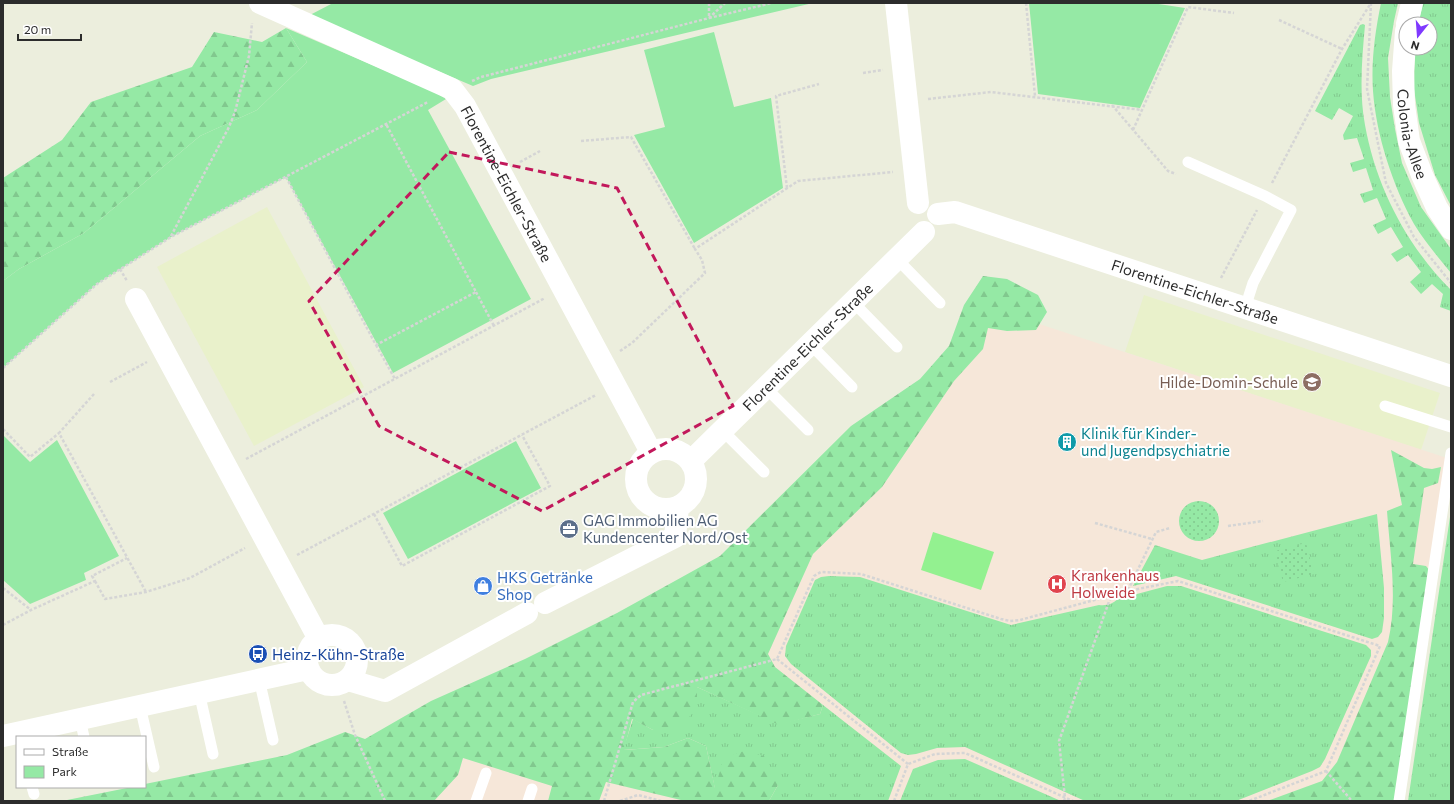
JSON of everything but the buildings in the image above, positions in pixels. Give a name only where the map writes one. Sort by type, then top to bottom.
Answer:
[{"type":"street","points":[[896,3],[918,203]]},
{"type":"street","points":[[1409,16],[1412,3]]},
{"type":"street","name":"Florentine-Eichler-Straße","points":[[269,8],[452,89],[464,106],[651,452]]},
{"type":"street","name":"Colonia-Allee","points":[[1404,56],[1404,106],[1409,141],[1437,208],[1451,228]]},
{"type":"street","points":[[924,232],[920,232],[912,227],[908,218],[911,209],[918,203],[928,203],[936,210],[938,214]]},
{"type":"street","name":"Florentine-Eichler-Straße","points":[[691,462],[924,232],[934,228],[938,220],[938,214],[955,212],[1451,376]]},
{"type":"street","points":[[136,299],[319,639]]},
{"type":"street","points":[[668,448],[677,450],[685,455],[691,462],[696,474],[696,488],[686,503],[668,510],[648,504],[641,497],[637,488],[636,477],[638,467],[643,459],[651,452],[668,448]]},
{"type":"street","points":[[344,683],[354,673],[358,664],[357,654],[353,646],[346,639],[337,635],[328,635],[319,639],[312,644],[306,660],[308,669],[313,677],[320,683],[330,686],[344,683],[385,691],[536,608],[675,537],[678,507]]},
{"type":"street","points":[[14,735],[82,728],[140,706],[308,669]]},
{"type":"lane","points":[[1188,162],[1265,196],[1291,210],[1253,283],[1245,308]]},
{"type":"lane","points":[[897,259],[940,303]]},
{"type":"lane","points":[[853,302],[897,347]]},
{"type":"lane","points":[[810,344],[852,387]]},
{"type":"lane","points":[[766,388],[808,430]]},
{"type":"lane","points":[[1385,406],[1451,427]]},
{"type":"lane","points":[[723,431],[764,472]]},
{"type":"lane","points":[[1400,801],[1451,453]]},
{"type":"lane","points":[[259,679],[273,740]]},
{"type":"lane","points":[[199,692],[213,754]]},
{"type":"lane","points":[[140,706],[154,767]]},
{"type":"lane","points":[[476,801],[486,773]]},
{"type":"lane","points":[[528,801],[532,788]]},
{"type":"path","points":[[709,3],[709,18]]},
{"type":"path","points":[[709,18],[725,3]]},
{"type":"path","points":[[3,368],[96,284],[171,237],[452,89],[481,76],[772,3]]},
{"type":"path","points":[[1026,3],[1035,96]]},
{"type":"path","points":[[1211,296],[1342,49],[1371,3]]},
{"type":"path","points":[[1133,130],[1188,7],[1234,13]]},
{"type":"path","points":[[171,237],[229,127],[235,112],[249,56],[269,8]]},
{"type":"path","points":[[1279,20],[1342,49]]},
{"type":"path","points":[[863,73],[876,70]]},
{"type":"path","points":[[787,188],[776,96],[819,84]]},
{"type":"path","points":[[907,101],[991,92],[1035,96],[1142,110]]},
{"type":"path","points":[[386,124],[494,326]]},
{"type":"path","points":[[581,141],[631,136],[702,260],[705,273],[627,347]]},
{"type":"path","points":[[695,249],[798,181],[914,169]]},
{"type":"path","points":[[286,177],[394,379]]},
{"type":"path","points":[[227,469],[563,289]]},
{"type":"path","points":[[376,345],[476,292]]},
{"type":"path","points":[[110,382],[126,373]]},
{"type":"path","points":[[279,565],[615,385]]},
{"type":"path","points":[[3,429],[30,457],[59,433],[94,394]]},
{"type":"path","points":[[59,433],[146,592]]},
{"type":"path","points":[[374,514],[402,566],[550,486],[522,435]]},
{"type":"path","points":[[1228,526],[1263,521]]},
{"type":"path","points":[[1095,523],[1152,539]]},
{"type":"path","points":[[1128,591],[1156,532],[1170,528]]},
{"type":"path","points":[[127,558],[92,576],[105,599],[146,592],[190,578],[264,538]]},
{"type":"path","points":[[777,659],[814,576],[821,572],[861,574],[1010,621],[1020,620],[1111,595],[1178,581],[1380,646],[1326,771],[1249,801]]},
{"type":"path","points":[[3,625],[31,610],[95,581]]},
{"type":"path","points":[[3,588],[31,610]]},
{"type":"path","points":[[1064,799],[1059,741],[1111,595]]},
{"type":"path","points":[[777,659],[908,764]]},
{"type":"path","points":[[604,801],[633,702],[641,695],[777,659]]},
{"type":"path","points":[[344,683],[355,735],[385,801]]},
{"type":"path","points":[[894,801],[908,764],[935,754],[965,753],[1064,799],[1073,801]]},
{"type":"path","points":[[1326,771],[1352,801]]},
{"type":"path","points":[[620,801],[638,795],[661,801]]},
{"type":"highlighted area","points":[[449,152],[617,188],[733,406],[542,511],[379,426],[309,301]]},
{"type":"shaded area","points":[[267,207],[364,387],[254,446],[157,267]]},
{"type":"shaded area","name":"Hilde-Domin-Schule","points":[[1144,295],[1440,393],[1421,450],[1125,352]]},
{"type":"shaded area","name":"Krankenhaus Holweide","points":[[989,301],[1021,318],[1447,458],[1396,801],[199,801],[447,720],[748,540],[922,379]]},
{"type":"green space","points":[[333,3],[813,3],[491,79],[473,86],[308,16]]},
{"type":"green space","points":[[1029,3],[1152,3],[1185,8],[1140,108],[1038,94]]},
{"type":"green space","points":[[1381,3],[1398,3],[1388,58],[1390,97],[1402,163],[1421,207],[1451,249],[1451,273],[1427,243],[1406,209],[1393,177],[1382,142],[1373,91],[1374,47]]},
{"type":"green space","points":[[1423,3],[1451,3],[1451,206],[1435,175],[1419,123],[1414,89],[1415,56],[1438,56],[1438,16],[1420,16]]},
{"type":"green space","points":[[1360,25],[1365,25],[1362,75],[1363,113],[1370,148],[1377,171],[1385,193],[1407,235],[1435,273],[1451,290],[1451,311],[1440,307],[1443,294],[1432,284],[1421,294],[1410,282],[1421,272],[1408,255],[1397,262],[1391,254],[1403,247],[1391,227],[1378,234],[1373,225],[1386,219],[1377,198],[1364,203],[1360,194],[1373,190],[1366,168],[1353,172],[1350,163],[1364,159],[1357,138],[1344,140],[1343,135],[1353,116],[1339,108],[1332,120],[1315,111]]},
{"type":"green space","points":[[286,28],[307,62],[257,110],[200,136],[84,233],[19,269],[3,281],[3,178],[62,140],[91,102],[192,67],[214,32],[262,42]]},
{"type":"green space","points":[[286,28],[433,91],[446,99],[428,110],[531,299],[393,373],[286,177],[171,237],[97,284],[3,368],[3,281],[19,269],[84,233],[200,136],[257,110],[307,62]]},
{"type":"green space","points":[[714,32],[734,107],[771,98],[783,188],[694,243],[634,135],[665,127],[644,50]]},
{"type":"green space","points":[[983,276],[1007,279],[1038,295],[1047,312],[1036,330],[1007,331],[988,328],[983,349],[954,381],[882,487],[813,554],[768,654],[775,667],[823,705],[820,714],[779,725],[697,687],[697,708],[679,728],[653,730],[632,719],[624,750],[664,747],[688,738],[706,746],[715,788],[724,757],[744,751],[764,756],[778,785],[769,801],[685,801],[606,782],[599,801],[548,801],[552,786],[463,758],[458,775],[434,801],[62,801],[127,788],[146,788],[146,784],[287,755],[345,732],[365,739],[431,701],[525,659],[617,613],[720,556],[851,426],[920,379],[949,346],[964,305]]},
{"type":"green space","points":[[3,435],[30,462],[57,440],[119,556],[84,573],[86,580],[30,604],[3,580]]},
{"type":"green space","points":[[516,441],[541,488],[408,559],[383,513]]},
{"type":"green space","points":[[1391,450],[1424,468],[1432,469],[1441,467],[1438,483],[1424,488],[1413,564],[1426,566],[1430,571],[1396,801],[1267,801],[1322,781],[1337,762],[1388,642],[1391,626],[1393,593],[1387,511],[1402,505]]},
{"type":"green space","points":[[1203,501],[1210,504],[1216,510],[1219,521],[1218,529],[1210,538],[1203,541],[1195,541],[1188,538],[1180,529],[1179,517],[1182,510],[1191,502]]},
{"type":"green space","points":[[1451,510],[1451,801],[1408,801]]},
{"type":"green space","points":[[1377,514],[1384,588],[1384,618],[1382,632],[1378,637],[1372,639],[1176,576],[1133,586],[1155,545],[1202,560]]},
{"type":"green space","points":[[933,532],[994,552],[981,590],[921,570]]},
{"type":"green space","points":[[1306,543],[1314,574],[1283,582],[1275,551]]},
{"type":"green space","points":[[821,577],[860,577],[1011,625],[1099,605],[1107,605],[1118,599],[1167,586],[1181,586],[1366,645],[1371,650],[1371,656],[1325,759],[1320,767],[1236,801],[1085,801],[965,747],[937,748],[908,755],[901,753],[791,664],[785,656],[786,646],[815,580]]},
{"type":"green space","points":[[697,687],[779,724],[820,714],[823,705],[901,766],[888,801],[769,801],[778,785],[715,789],[706,746],[688,738],[664,747],[623,750],[633,719],[653,730]]},
{"type":"green space","points":[[965,759],[1061,801],[900,801],[913,769],[938,760]]},
{"type":"place","name":"Hilde-Domin-Schule","points":[[1312,382]]},
{"type":"place","name":"Klinik für Kinder- und Jugendpsychiatrie","points":[[1067,442]]},
{"type":"place","name":"GAG Immobilien AG Kundencenter Nord/Ost","points":[[569,529]]},
{"type":"place","name":"Krankenhaus Holweide","points":[[1057,584]]},
{"type":"place","name":"HKS Getränke Shop","points":[[483,586]]},
{"type":"place","name":"Heinz-Kühn-Straße","points":[[258,654]]}]
